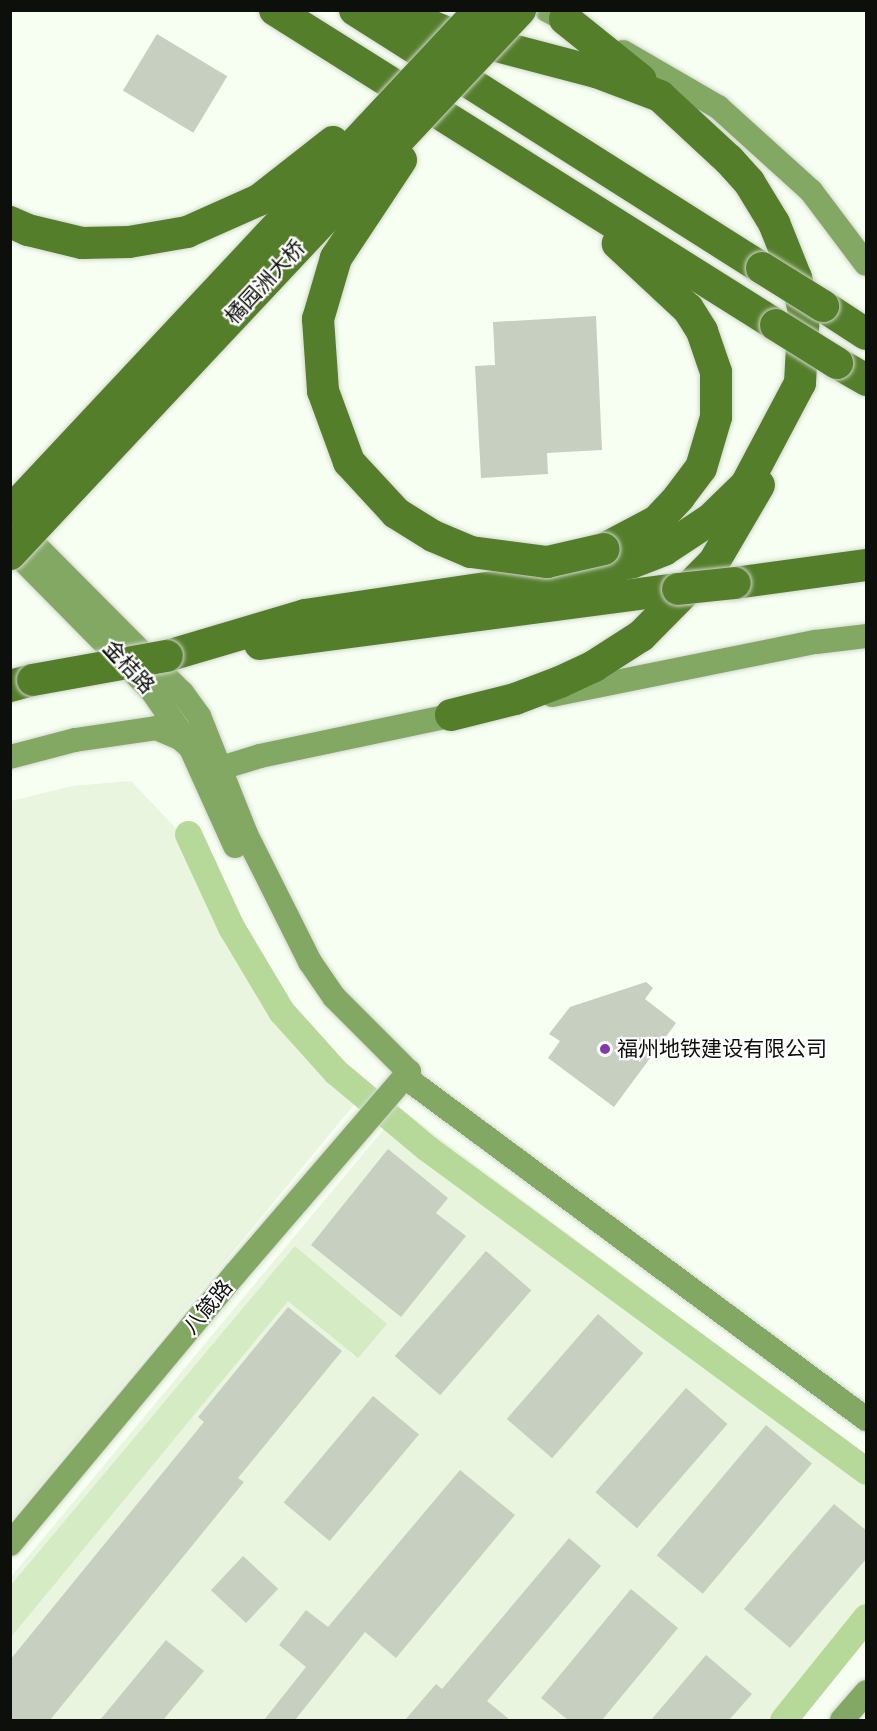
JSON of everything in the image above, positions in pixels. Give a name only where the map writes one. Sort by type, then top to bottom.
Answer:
[{"type":"highway","points":[[275,10],[541,181],[867,380]]},
{"type":"highway","points":[[355,10],[867,334]]},
{"type":"highway","points":[[391,10],[451,34],[596,72],[660,96]]},
{"type":"highway","name":"橘园洲大桥","points":[[10,554],[436,79],[480,10]]},
{"type":"highway","name":"橘园洲大桥","points":[[10,512],[436,79],[520,10]]},
{"type":"highway","points":[[451,715],[515,699],[560,682],[620,651],[661,620],[714,562],[742,519],[779,446],[800,383],[805,343],[804,312],[796,278],[774,223],[749,182],[729,160],[660,96],[556,15]]},
{"type":"highway","points":[[436,79],[336,258],[318,319],[319,370],[330,416],[349,462],[365,483],[396,513],[433,536],[471,552],[518,561],[574,558],[604,549],[657,521],[701,468],[716,417],[716,372],[702,330],[688,309],[541,181]]},
{"type":"highway","points":[[10,222],[28,230],[82,243],[129,242],[187,232],[239,212],[280,186],[374,103],[436,79]]},
{"type":"highway","points":[[167,656],[305,615],[579,574],[633,562],[664,550],[711,519],[746,484],[800,383]]},
{"type":"highway","points":[[22,683],[167,656],[867,565]]},
{"type":"highway","points":[[735,583],[867,584]]},
{"type":"main road","points":[[556,15],[718,107],[811,191],[867,264]]},
{"type":"main road","points":[[10,521],[182,693],[199,716],[263,873],[314,969],[346,1010],[395,1089],[867,1419]]},
{"type":"main road","name":"金桔路","points":[[10,547],[140,676],[189,744],[217,809],[300,973],[395,1089]]},
{"type":"main road","points":[[10,757],[75,740],[146,729],[166,732],[189,744],[211,765],[221,768],[260,756],[451,715],[804,644],[867,636]]},
{"type":"main road","name":"八箴路","points":[[10,1544],[395,1089]]},
{"type":"main road","points":[[853,1717],[867,1692]]},
{"type":"shaded area","points":[[131,781],[190,843],[272,975],[297,1027],[367,1089],[11,1520],[11,801],[72,786]]},
{"type":"shaded area","points":[[408,1114],[866,1456],[866,1608],[777,1720],[11,1720],[11,1577],[393,1118]]},
{"type":"green space","points":[[295,1246],[387,1324],[358,1358],[288,1301],[11,1637],[11,1585]]},
{"type":"building","points":[[157,34],[227,76],[193,133],[123,91]]},
{"type":"building","points":[[596,316],[602,450],[547,453],[548,474],[481,478],[475,366],[495,365],[493,322]]},
{"type":"building","name":"福州地铁建设有限公司","points":[[646,982],[653,988],[645,999],[676,1023],[614,1107],[548,1058],[560,1041],[549,1034],[570,1007]]},
{"type":"building","points":[[388,1149],[448,1198],[436,1213],[466,1236],[401,1317],[311,1245]]},
{"type":"building","points":[[486,1251],[531,1290],[440,1395],[395,1356]]},
{"type":"building","points":[[288,1307],[342,1351],[238,1478],[244,1482],[50,1720],[10,1720],[10,1660],[204,1422],[198,1417]]},
{"type":"building","points":[[598,1314],[643,1353],[552,1458],[507,1419]]},
{"type":"building","points":[[686,1388],[728,1424],[637,1528],[595,1492]]},
{"type":"building","points":[[373,1396],[419,1435],[330,1541],[284,1502]]},
{"type":"building","points":[[766,1425],[812,1464],[703,1594],[657,1555]]},
{"type":"building","points":[[460,1470],[515,1515],[396,1658],[365,1632],[295,1720],[264,1720],[306,1667],[279,1645],[306,1610],[328,1627]]},
{"type":"building","points":[[834,1504],[867,1531],[867,1558],[790,1648],[744,1609]]},
{"type":"building","points":[[569,1538],[601,1566],[487,1701],[510,1720],[405,1720],[436,1684],[442,1689]]},
{"type":"building","points":[[243,1556],[278,1589],[246,1623],[211,1590]]},
{"type":"building","points":[[631,1589],[678,1628],[602,1720],[568,1720],[541,1698]]},
{"type":"building","points":[[166,1640],[204,1671],[163,1720],[100,1720]]},
{"type":"building","points":[[706,1655],[752,1694],[729,1720],[651,1720]]},
{"type":"waterway","points":[[188,834],[231,927],[281,1011],[336,1072],[427,1148],[866,1471]]},
{"type":"waterway","points":[[783,1720],[866,1617]]},
{"type":"place","name":"福州地铁建设有限公司","points":[[605,1049]]}]
